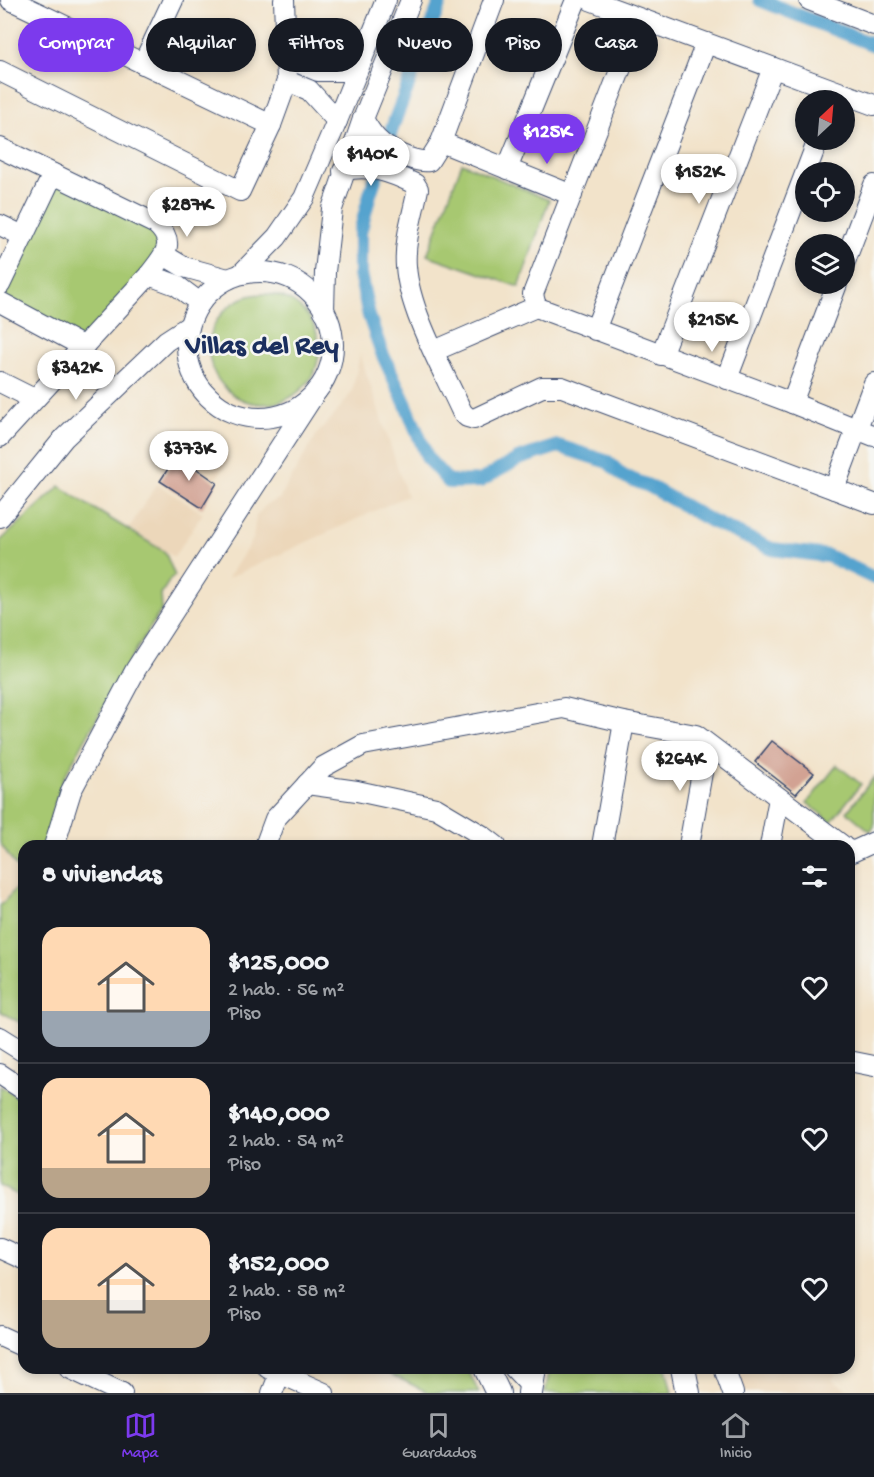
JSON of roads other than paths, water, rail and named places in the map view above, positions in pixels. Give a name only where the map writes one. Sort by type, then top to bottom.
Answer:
[{"type":"main road","points":[[489,1374],[498,1393]]},
{"type":"street","points":[[11,0],[271,125]]},
{"type":"street","points":[[284,0],[285,18]]},
{"type":"street","points":[[364,54],[386,0]]},
{"type":"street","points":[[324,311],[325,272],[332,209],[343,171],[411,0]]},
{"type":"street","points":[[363,119],[377,139],[409,158],[429,161],[441,142],[494,0]]},
{"type":"street","points":[[507,169],[576,0]]},
{"type":"street","points":[[590,0],[637,18]]},
{"type":"street","points":[[809,0],[874,25]]},
{"type":"street","points":[[142,64],[170,1]]},
{"type":"street","points":[[658,26],[773,68],[821,90]]},
{"type":"street","points":[[595,330],[706,43]]},
{"type":"street","points":[[661,355],[773,68]]},
{"type":"street","points":[[0,71],[240,192],[271,125],[287,81],[287,72]]},
{"type":"street","points":[[317,390],[299,407],[276,416],[251,417],[227,410],[207,395],[193,374],[186,351],[189,326],[200,303],[212,289],[235,277],[277,237],[304,198],[357,72]]},
{"type":"street","points":[[536,307],[533,294],[620,72]]},
{"type":"street","points":[[287,81],[309,90],[337,121]]},
{"type":"street","points":[[855,101],[874,105]]},
{"type":"street","points":[[441,142],[572,195]]},
{"type":"street","points":[[0,148],[156,224],[165,233],[168,242],[164,255],[150,275],[0,437]]},
{"type":"street","points":[[727,379],[814,150]]},
{"type":"street","points":[[343,171],[362,167],[376,169],[415,184],[418,189],[410,225],[406,265],[414,305],[462,412],[467,417],[474,418],[542,387],[562,387],[874,504]]},
{"type":"street","points":[[0,285],[53,174]]},
{"type":"street","points":[[855,235],[874,185]]},
{"type":"street","points":[[0,225],[23,236]]},
{"type":"street","points":[[56,840],[71,791],[136,669],[317,390],[328,372],[333,352],[331,330],[324,311],[309,292],[289,278],[266,272],[235,277],[184,267],[164,255]]},
{"type":"street","points":[[150,275],[176,285],[200,303]]},
{"type":"street","points":[[792,403],[833,294]]},
{"type":"street","points":[[0,302],[84,348]]},
{"type":"street","points":[[434,351],[536,307],[792,403],[865,433]]},
{"type":"street","points":[[0,517],[64,438],[166,341],[189,326]]},
{"type":"street","points":[[0,382],[34,399]]},
{"type":"street","points":[[834,489],[865,433],[874,383]]},
{"type":"street","points":[[267,840],[275,819],[323,766],[363,745],[564,708],[696,735],[830,840]]},
{"type":"street","points":[[603,840],[624,722]]},
{"type":"street","points":[[690,840],[707,744]]},
{"type":"street","points":[[307,784],[357,791],[436,808],[488,840]]},
{"type":"street","points":[[771,840],[779,798]]},
{"type":"street","points":[[855,852],[874,842]]},
{"type":"street","points":[[0,1037],[18,1048]]},
{"type":"street","points":[[855,1062],[874,1066]]},
{"type":"street","points":[[0,1074],[18,1086]]},
{"type":"street","points":[[0,1249],[18,1256]]},
{"type":"street","points":[[0,1336],[18,1344]]},
{"type":"street","points":[[82,1374],[123,1393]]},
{"type":"street","points":[[272,1393],[274,1374]]},
{"type":"street","points":[[281,1374],[324,1393]]},
{"type":"street","points":[[726,1374],[733,1393]]},
{"type":"waterway","points":[[441,0],[396,117],[370,194],[360,233],[360,274],[369,316],[382,353],[428,459],[449,482],[480,481],[518,459],[558,446],[608,462],[623,476],[649,486],[711,521],[772,549],[828,556],[874,578]]},
{"type":"waterway","points":[[760,0],[874,45]]},
{"type":"district","name":"Villas del Rey","points":[[262,343]]}]
